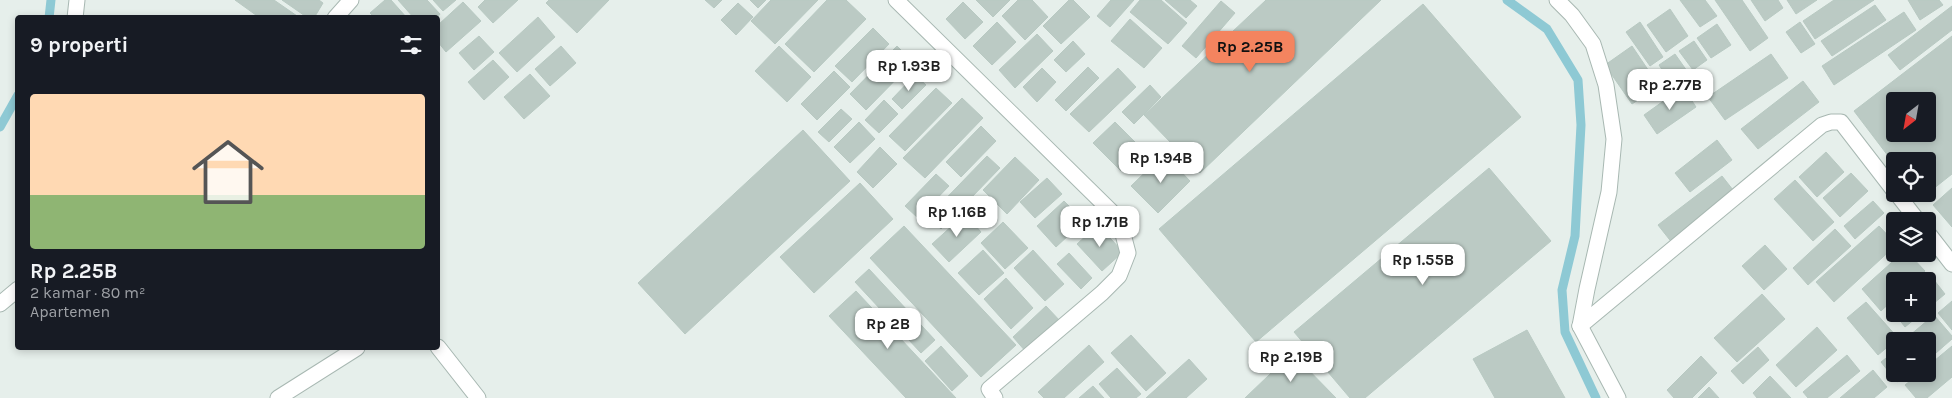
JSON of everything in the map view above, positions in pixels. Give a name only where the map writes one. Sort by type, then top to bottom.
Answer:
[{"type":"street","points":[[75,15],[77,0]]},
{"type":"street","points":[[338,15],[351,0]]},
{"type":"street","points":[[896,0],[1119,219],[1128,253],[1119,276],[988,395]]},
{"type":"street","points":[[1557,0],[1572,15],[1593,44],[1606,86],[1614,139],[1609,192],[1580,326],[1597,362],[1618,398]]},
{"type":"street","points":[[1580,326],[1822,125],[1831,122],[1841,122],[1886,180]]},
{"type":"street","points":[[1903,202],[1911,212]]},
{"type":"street","points":[[1936,243],[1952,264]]},
{"type":"street","points":[[0,304],[15,292]]},
{"type":"street","points":[[278,398],[354,350]]},
{"type":"street","points":[[440,350],[478,398]]},
{"type":"building","points":[[235,0],[274,0],[296,15],[256,15]]},
{"type":"building","points":[[282,0],[319,0],[323,3],[316,15],[304,15]]},
{"type":"building","points":[[385,0],[391,0],[404,15],[372,15],[370,13]]},
{"type":"building","points":[[398,0],[427,0],[440,14],[439,15],[411,15]]},
{"type":"building","points":[[433,0],[456,0],[443,11]]},
{"type":"building","points":[[485,0],[518,0],[493,23],[478,7]]},
{"type":"building","points":[[549,0],[609,0],[577,33],[546,3]]},
{"type":"building","points":[[705,0],[722,0],[714,8]]},
{"type":"building","points":[[750,0],[766,0],[758,8]]},
{"type":"building","points":[[771,0],[818,0],[775,44],[751,21]]},
{"type":"building","points":[[827,0],[846,0],[866,19],[814,72],[785,44]]},
{"type":"building","points":[[976,0],[1010,0],[993,17]]},
{"type":"building","points":[[1018,0],[1032,0],[1048,17],[1025,40],[1002,16]]},
{"type":"building","points":[[1069,0],[1073,0],[1090,17],[1061,44],[1043,26]]},
{"type":"building","points":[[1111,0],[1134,0],[1110,27],[1097,16]]},
{"type":"building","points":[[1140,0],[1161,0],[1187,23],[1168,44],[1130,12]]},
{"type":"building","points":[[1165,0],[1190,0],[1197,6],[1186,18]]},
{"type":"building","points":[[1266,0],[1381,0],[1200,173],[1144,115]]},
{"type":"building","points":[[1680,0],[1705,0],[1717,16],[1700,27]]},
{"type":"building","points":[[1715,0],[1742,0],[1768,38],[1750,51]]},
{"type":"building","points":[[1751,0],[1778,0],[1783,8],[1765,21]]},
{"type":"building","points":[[1787,0],[1817,0],[1796,14]]},
{"type":"building","points":[[1834,0],[1874,0],[1815,39],[1803,21]]},
{"type":"building","points":[[1908,0],[1939,0],[1943,5],[1920,20]]},
{"type":"building","points":[[1221,1],[1235,13],[1196,58],[1182,46]]},
{"type":"building","points":[[463,2],[481,21],[446,52],[440,44],[440,23]]},
{"type":"building","points":[[963,2],[983,22],[965,39],[946,19]]},
{"type":"building","points":[[738,3],[753,17],[736,35],[721,20]]},
{"type":"building","points":[[1423,4],[1521,117],[1256,342],[1159,229]]},
{"type":"building","points":[[1875,5],[1886,20],[1832,56],[1821,41]]},
{"type":"building","points":[[1952,6],[1952,30],[1900,70],[1888,55]]},
{"type":"building","points":[[1670,9],[1688,36],[1666,52],[1647,25]]},
{"type":"building","points":[[1904,12],[1916,30],[1834,85],[1822,66]]},
{"type":"building","points":[[538,17],[555,37],[517,72],[499,53]]},
{"type":"building","points":[[1130,19],[1162,48],[1144,68],[1111,41]]},
{"type":"building","points":[[997,22],[1016,42],[992,65],[973,46]]},
{"type":"building","points":[[1640,22],[1663,57],[1650,66],[1626,32]]},
{"type":"building","points":[[1800,22],[1815,44],[1801,53],[1786,32]]},
{"type":"building","points":[[1717,24],[1731,45],[1711,58],[1697,38]]},
{"type":"building","points":[[873,28],[889,44],[852,82],[835,66]]},
{"type":"building","points":[[1037,34],[1053,51],[1015,88],[999,70]]},
{"type":"building","points":[[479,36],[494,52],[474,70],[459,53]]},
{"type":"building","points":[[1952,36],[1952,174],[1936,187],[1936,152],[1886,153],[1854,111]]},
{"type":"building","points":[[1073,41],[1085,54],[1066,72],[1054,60]]},
{"type":"building","points":[[1694,41],[1707,60],[1693,70],[1679,51]]},
{"type":"building","points":[[561,46],[576,63],[550,86],[535,69]]},
{"type":"building","points":[[779,46],[811,77],[787,102],[755,71]]},
{"type":"building","points":[[897,46],[913,62],[866,110],[850,94]]},
{"type":"building","points":[[1632,46],[1659,86],[1632,104],[1605,65]]},
{"type":"building","points":[[1675,54],[1687,71],[1671,83],[1659,65]]},
{"type":"building","points":[[1771,54],[1788,78],[1725,120],[1708,97]]},
{"type":"building","points":[[493,60],[509,77],[484,100],[468,82]]},
{"type":"building","points":[[1088,67],[1099,78],[1066,111],[1055,100]]},
{"type":"building","points":[[1042,68],[1056,82],[1037,102],[1023,87]]},
{"type":"building","points":[[1118,68],[1136,87],[1089,132],[1070,114]]},
{"type":"building","points":[[834,71],[850,87],[817,120],[801,104]]},
{"type":"building","points":[[530,74],[550,96],[524,119],[504,97]]},
{"type":"building","points":[[915,75],[926,85],[902,109],[892,99]]},
{"type":"building","points":[[1803,81],[1819,102],[1758,149],[1741,129]]},
{"type":"building","points":[[1150,85],[1161,97],[1134,124],[1122,112]]},
{"type":"building","points":[[1683,87],[1696,107],[1657,134],[1644,115]]},
{"type":"building","points":[[936,88],[952,103],[905,151],[889,136]]},
{"type":"building","points":[[962,98],[983,118],[925,178],[903,158]]},
{"type":"building","points":[[884,100],[898,114],[879,133],[865,120]]},
{"type":"building","points":[[841,109],[852,119],[829,142],[818,132]]},
{"type":"building","points":[[859,122],[875,139],[850,163],[834,147]]},
{"type":"building","points":[[1115,122],[1143,150],[1121,171],[1093,143]]},
{"type":"building","points":[[981,126],[996,141],[961,177],[946,162]]},
{"type":"building","points":[[803,130],[850,181],[685,334],[638,283]]},
{"type":"building","points":[[1717,140],[1732,160],[1690,192],[1675,173]]},
{"type":"building","points":[[880,147],[897,164],[873,188],[857,172]]},
{"type":"building","points":[[1826,152],[1844,172],[1817,197],[1799,177]]},
{"type":"building","points":[[1164,154],[1190,181],[1158,213],[1131,186]]},
{"type":"building","points":[[987,156],[1000,168],[941,229],[928,217]]},
{"type":"building","points":[[1015,157],[1039,180],[1007,214],[983,190]]},
{"type":"building","points":[[1489,168],[1551,241],[1365,398],[1350,398],[1294,332]]},
{"type":"building","points":[[1851,173],[1868,191],[1840,217],[1823,198]]},
{"type":"building","points":[[936,174],[949,186],[918,218],[905,206]]},
{"type":"building","points":[[1722,176],[1737,195],[1673,244],[1658,225]]},
{"type":"building","points":[[1047,178],[1062,194],[1035,218],[1020,202]]},
{"type":"building","points":[[1795,180],[1834,222],[1813,241],[1774,199]]},
{"type":"building","points":[[860,183],[893,219],[814,293],[780,257]]},
{"type":"building","points":[[1952,188],[1952,227],[1933,205]]},
{"type":"building","points":[[1064,201],[1084,221],[1056,247],[1037,226]]},
{"type":"building","points":[[1873,201],[1884,213],[1855,239],[1844,226]]},
{"type":"building","points":[[965,214],[981,232],[949,262],[932,244]]},
{"type":"building","points":[[1003,222],[1028,248],[1005,269],[981,243]]},
{"type":"building","points":[[1098,225],[1123,252],[1102,271],[1077,244]]},
{"type":"building","points":[[904,226],[1016,345],[981,377],[870,258]]},
{"type":"building","points":[[1879,226],[1886,233],[1886,254],[1834,302],[1816,282]]},
{"type":"building","points":[[1835,229],[1851,246],[1808,285],[1793,268]]},
{"type":"building","points":[[1765,245],[1787,269],[1764,290],[1742,266]]},
{"type":"building","points":[[983,250],[1004,273],[979,295],[958,273]]},
{"type":"building","points":[[1033,250],[1064,284],[1045,301],[1014,268]]},
{"type":"building","points":[[1069,253],[1092,278],[1081,289],[1057,264]]},
{"type":"building","points":[[1892,262],[1917,262],[1925,271],[1886,272],[1886,306],[1881,311],[1862,289]]},
{"type":"building","points":[[869,269],[935,340],[921,353],[855,282]]},
{"type":"building","points":[[1006,278],[1033,308],[1011,329],[984,299]]},
{"type":"building","points":[[1936,283],[1945,294],[1936,301]]},
{"type":"building","points":[[856,291],[956,398],[906,398],[829,316]]},
{"type":"building","points":[[1762,294],[1785,319],[1737,362],[1714,338]]},
{"type":"building","points":[[1952,301],[1952,330],[1938,313]]},
{"type":"building","points":[[1866,302],[1893,332],[1886,332],[1886,348],[1878,355],[1847,318]]},
{"type":"building","points":[[1046,306],[1061,322],[1027,353],[1013,337]]},
{"type":"building","points":[[1936,317],[1952,336],[1952,339],[1936,353],[1936,332],[1914,332],[1926,322],[1936,322]]},
{"type":"building","points":[[1901,322],[1911,322],[1905,327]]},
{"type":"building","points":[[1817,327],[1837,350],[1796,387],[1776,365]]},
{"type":"building","points":[[1527,330],[1565,398],[1495,398],[1473,359]]},
{"type":"building","points":[[1131,335],[1166,373],[1146,391],[1111,353]]},
{"type":"building","points":[[1089,345],[1104,362],[1064,398],[1044,398],[1038,392]]},
{"type":"building","points":[[941,346],[968,376],[952,391],[925,361]]},
{"type":"building","points":[[1952,346],[1952,377],[1927,398],[1916,398],[1905,385],[1909,382],[1936,382],[1936,359]]},
{"type":"building","points":[[1758,347],[1769,360],[1743,384],[1731,371]]},
{"type":"building","points":[[1292,353],[1336,398],[1245,398]]},
{"type":"building","points":[[1847,355],[1860,371],[1827,398],[1808,398],[1803,392]]},
{"type":"building","points":[[1701,356],[1717,373],[1692,398],[1674,398],[1667,390]]},
{"type":"building","points":[[1886,358],[1886,368],[1881,362]]},
{"type":"building","points":[[1189,359],[1207,379],[1186,398],[1146,398]]},
{"type":"building","points":[[1117,368],[1141,394],[1136,398],[1111,398],[1099,384]]},
{"type":"building","points":[[1873,370],[1887,387],[1874,398],[1840,398]]},
{"type":"building","points":[[1770,376],[1791,398],[1757,398],[1753,393]]},
{"type":"building","points":[[1093,386],[1104,398],[1079,398]]},
{"type":"building","points":[[1709,387],[1719,398],[1698,398]]},
{"type":"waterway","points":[[49,15],[51,0]]},
{"type":"waterway","points":[[1507,0],[1547,29],[1578,80],[1581,125],[1575,236],[1562,290],[1565,332],[1596,398]]},
{"type":"waterway","points":[[0,127],[15,100]]}]
